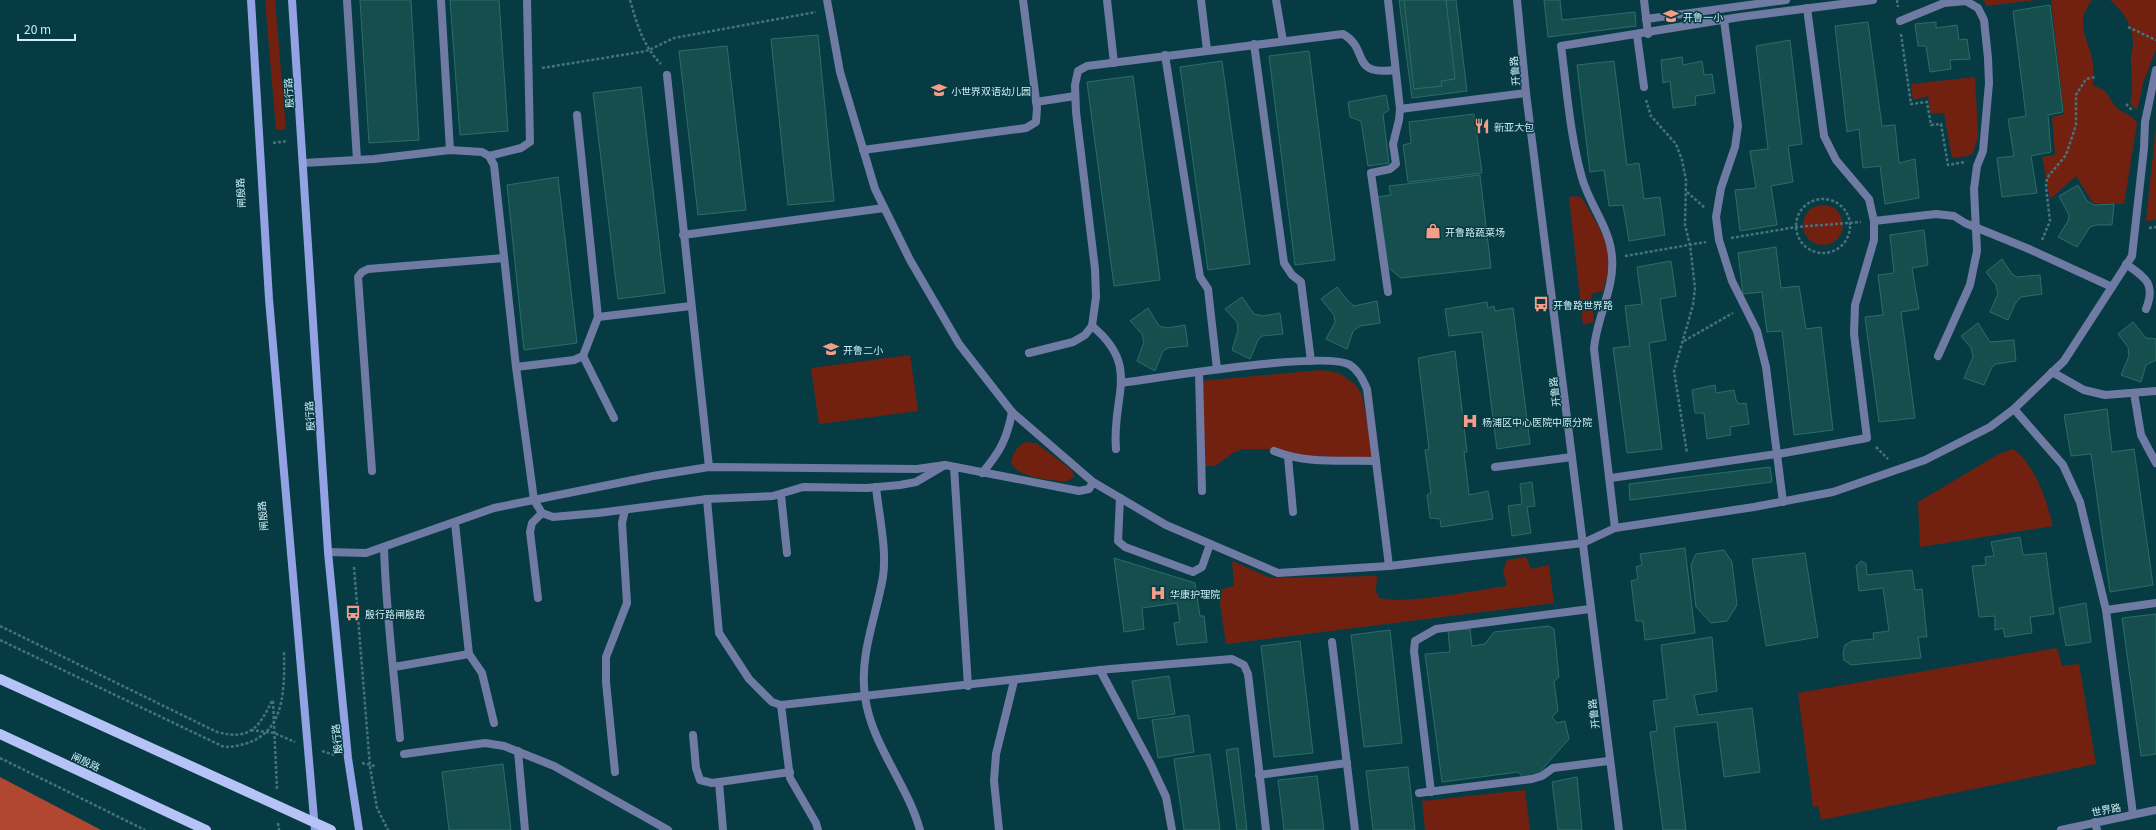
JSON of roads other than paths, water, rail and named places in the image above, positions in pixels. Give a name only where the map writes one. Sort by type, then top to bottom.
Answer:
[{"type":"main road","points":[[251,0],[261,144],[269,298],[315,826]]},
{"type":"main road","name":"殷行路","points":[[292,0],[328,552],[348,758],[359,830]]},
{"type":"main road","points":[[0,679],[278,805],[315,826],[331,830]]},
{"type":"main road","name":"闸殷路","points":[[0,734],[206,830]]},
{"type":"street","points":[[347,0],[358,160]]},
{"type":"street","points":[[441,0],[450,150]]},
{"type":"street","points":[[489,156],[521,148],[530,142],[527,0]]},
{"type":"street","points":[[827,0],[840,72],[875,189],[910,260],[959,344],[1012,412],[1093,482],[1166,525],[1278,573],[1389,566],[1583,543],[1616,528],[1783,502],[1833,492],[1925,460],[1990,427],[2014,409],[2064,361],[2132,256],[2144,148],[2145,122],[2156,70]]},
{"type":"street","points":[[863,150],[1026,128],[1036,122],[1036,102],[1023,0]]},
{"type":"street","points":[[1107,0],[1114,63]]},
{"type":"street","points":[[1201,0],[1207,50]]},
{"type":"street","points":[[1276,0],[1283,41]]},
{"type":"street","points":[[1388,0],[1400,109],[1393,144],[1396,164],[1390,170],[1371,173],[1388,292]]},
{"type":"street","name":"开鲁路","points":[[1517,0],[1526,93],[1583,543],[1608,761],[1618,830]]},
{"type":"street","points":[[1644,0],[1648,34]]},
{"type":"street","points":[[1646,19],[1786,0]]},
{"type":"street","points":[[1616,528],[1594,349],[1595,334],[1609,285],[1612,258],[1608,234],[1584,184],[1575,154],[1561,46],[1648,34],[1724,20],[1873,0]]},
{"type":"street","points":[[1900,21],[1944,4],[1957,1],[1966,1],[1978,8],[1984,20],[1988,58],[1987,117],[1983,151],[1977,166],[1974,189],[1977,251],[1970,285],[1938,356]]},
{"type":"street","points":[[1611,478],[1690,468],[1867,438],[1854,334],[1855,306],[1874,240],[1874,221],[1868,199],[1836,160],[1824,136],[1807,8]]},
{"type":"street","points":[[1724,20],[1738,126],[1735,147],[1721,188],[1716,217],[1719,240],[1724,259],[1732,281],[1746,306],[1757,331],[1766,367],[1783,502]]},
{"type":"street","points":[[1029,353],[1073,342],[1085,335],[1092,326],[1096,297],[1095,269],[1075,96],[1075,85],[1078,71],[1087,66],[1343,34],[1351,39],[1368,68],[1378,72],[1396,70]]},
{"type":"street","points":[[1637,35],[1644,87]]},
{"type":"street","points":[[1254,44],[1284,263],[1292,274],[1301,282],[1311,361]]},
{"type":"street","points":[[1165,56],[1200,277],[1208,289],[1217,369]]},
{"type":"street","points":[[667,75],[709,467]]},
{"type":"street","points":[[1400,109],[1526,93]]},
{"type":"street","points":[[1036,102],[1075,96]]},
{"type":"street","points":[[516,367],[574,360],[583,356],[598,317],[577,115]]},
{"type":"street","points":[[303,163],[358,160],[450,150],[482,152],[489,156],[494,165],[516,367],[534,500],[542,513],[553,517],[625,510],[707,499],[781,494],[803,487],[876,487],[916,482],[945,465]]},
{"type":"street","points":[[683,235],[884,208]]},
{"type":"street","points":[[1874,221],[1936,214],[1954,216],[1977,228],[2036,252],[2112,287]]},
{"type":"street","points":[[372,471],[358,277],[362,272],[368,269],[504,258]]},
{"type":"street","points":[[2126,264],[2144,276],[2150,286],[2151,296],[2146,309]]},
{"type":"street","points":[[598,317],[691,306]]},
{"type":"street","points":[[1092,326],[1106,338],[1116,354],[1120,369],[1121,383],[1114,429],[1116,449]]},
{"type":"street","points":[[583,356],[614,418]]},
{"type":"street","points":[[1121,383],[1217,369],[1311,361],[1327,360],[1349,364],[1360,375],[1367,389],[1389,566]]},
{"type":"street","points":[[1199,372],[1202,491]]},
{"type":"street","points":[[2052,372],[2084,390],[2105,395],[2156,391]]},
{"type":"street","points":[[2134,393],[2141,435],[2156,463]]},
{"type":"street","points":[[2014,409],[2063,465],[2080,502],[2106,610],[2133,814]]},
{"type":"street","points":[[982,473],[996,457],[1002,447],[1008,434],[1012,412]]},
{"type":"street","points":[[1274,451],[1288,456],[1310,460],[1376,460]]},
{"type":"street","points":[[1288,456],[1293,512]]},
{"type":"street","points":[[1495,467],[1572,456]]},
{"type":"street","points":[[328,552],[366,553],[384,548],[494,508],[653,476],[709,467],[917,469],[945,465],[1079,491],[1089,489],[1093,482]]},
{"type":"street","points":[[954,467],[968,686]]},
{"type":"street","points":[[876,487],[884,559],[883,577],[865,654],[865,696],[875,736],[915,809],[920,830]]},
{"type":"street","points":[[781,494],[787,553]]},
{"type":"street","points":[[1120,498],[1118,541],[1125,548],[1193,572],[1202,567],[1210,544]]},
{"type":"street","points":[[707,499],[719,633],[749,679],[772,702],[781,705],[1014,681],[1100,670],[1232,659],[1244,665],[1248,674],[1266,830]]},
{"type":"street","points":[[615,772],[606,682],[606,657],[626,603],[622,523],[625,510]]},
{"type":"street","points":[[538,598],[530,532],[532,523],[542,513]]},
{"type":"street","points":[[454,522],[469,654],[482,673],[494,723]]},
{"type":"street","points":[[384,548],[389,638],[394,668],[400,738]]},
{"type":"street","points":[[2106,610],[2156,603]]},
{"type":"street","points":[[1431,792],[1414,651],[1415,641],[1436,629],[1590,609]]},
{"type":"street","points":[[1332,642],[1355,830]]},
{"type":"street","points":[[394,668],[469,654]]},
{"type":"street","points":[[1100,670],[1151,765],[1166,797],[1172,830]]},
{"type":"street","points":[[999,830],[994,781],[996,754],[1014,681]]},
{"type":"street","points":[[781,705],[790,778],[816,823],[818,830]]},
{"type":"street","points":[[693,735],[696,768],[700,780],[712,783],[790,772]]},
{"type":"street","points":[[404,754],[485,743],[504,746],[554,766],[668,830]]},
{"type":"street","points":[[518,751],[525,830]]},
{"type":"street","points":[[1419,793],[1532,780],[1542,776],[1553,768],[1608,761]]},
{"type":"street","points":[[1259,775],[1347,763]]},
{"type":"street","points":[[719,782],[723,830]]},
{"type":"street","name":"世界路","points":[[2061,830],[2096,826],[2133,814],[2156,810]]},
{"type":"street","points":[[652,821],[653,830]]},
{"type":"place","name":"开鲁一小","points":[[1671,16]]},
{"type":"place","name":"小世界双语幼儿园","points":[[939,90]]},
{"type":"place","name":"新亚大包","points":[[1482,126]]},
{"type":"place","name":"开鲁路蔬菜场","points":[[1433,231]]},
{"type":"place","name":"开鲁路世界路","points":[[1541,304]]},
{"type":"place","name":"开鲁二小","points":[[831,349]]},
{"type":"place","name":"杨浦区中心医院中原分院","points":[[1470,421]]},
{"type":"place","name":"华康护理院","points":[[1158,593]]},
{"type":"place","name":"殷行路闸殷路","points":[[353,613]]}]
